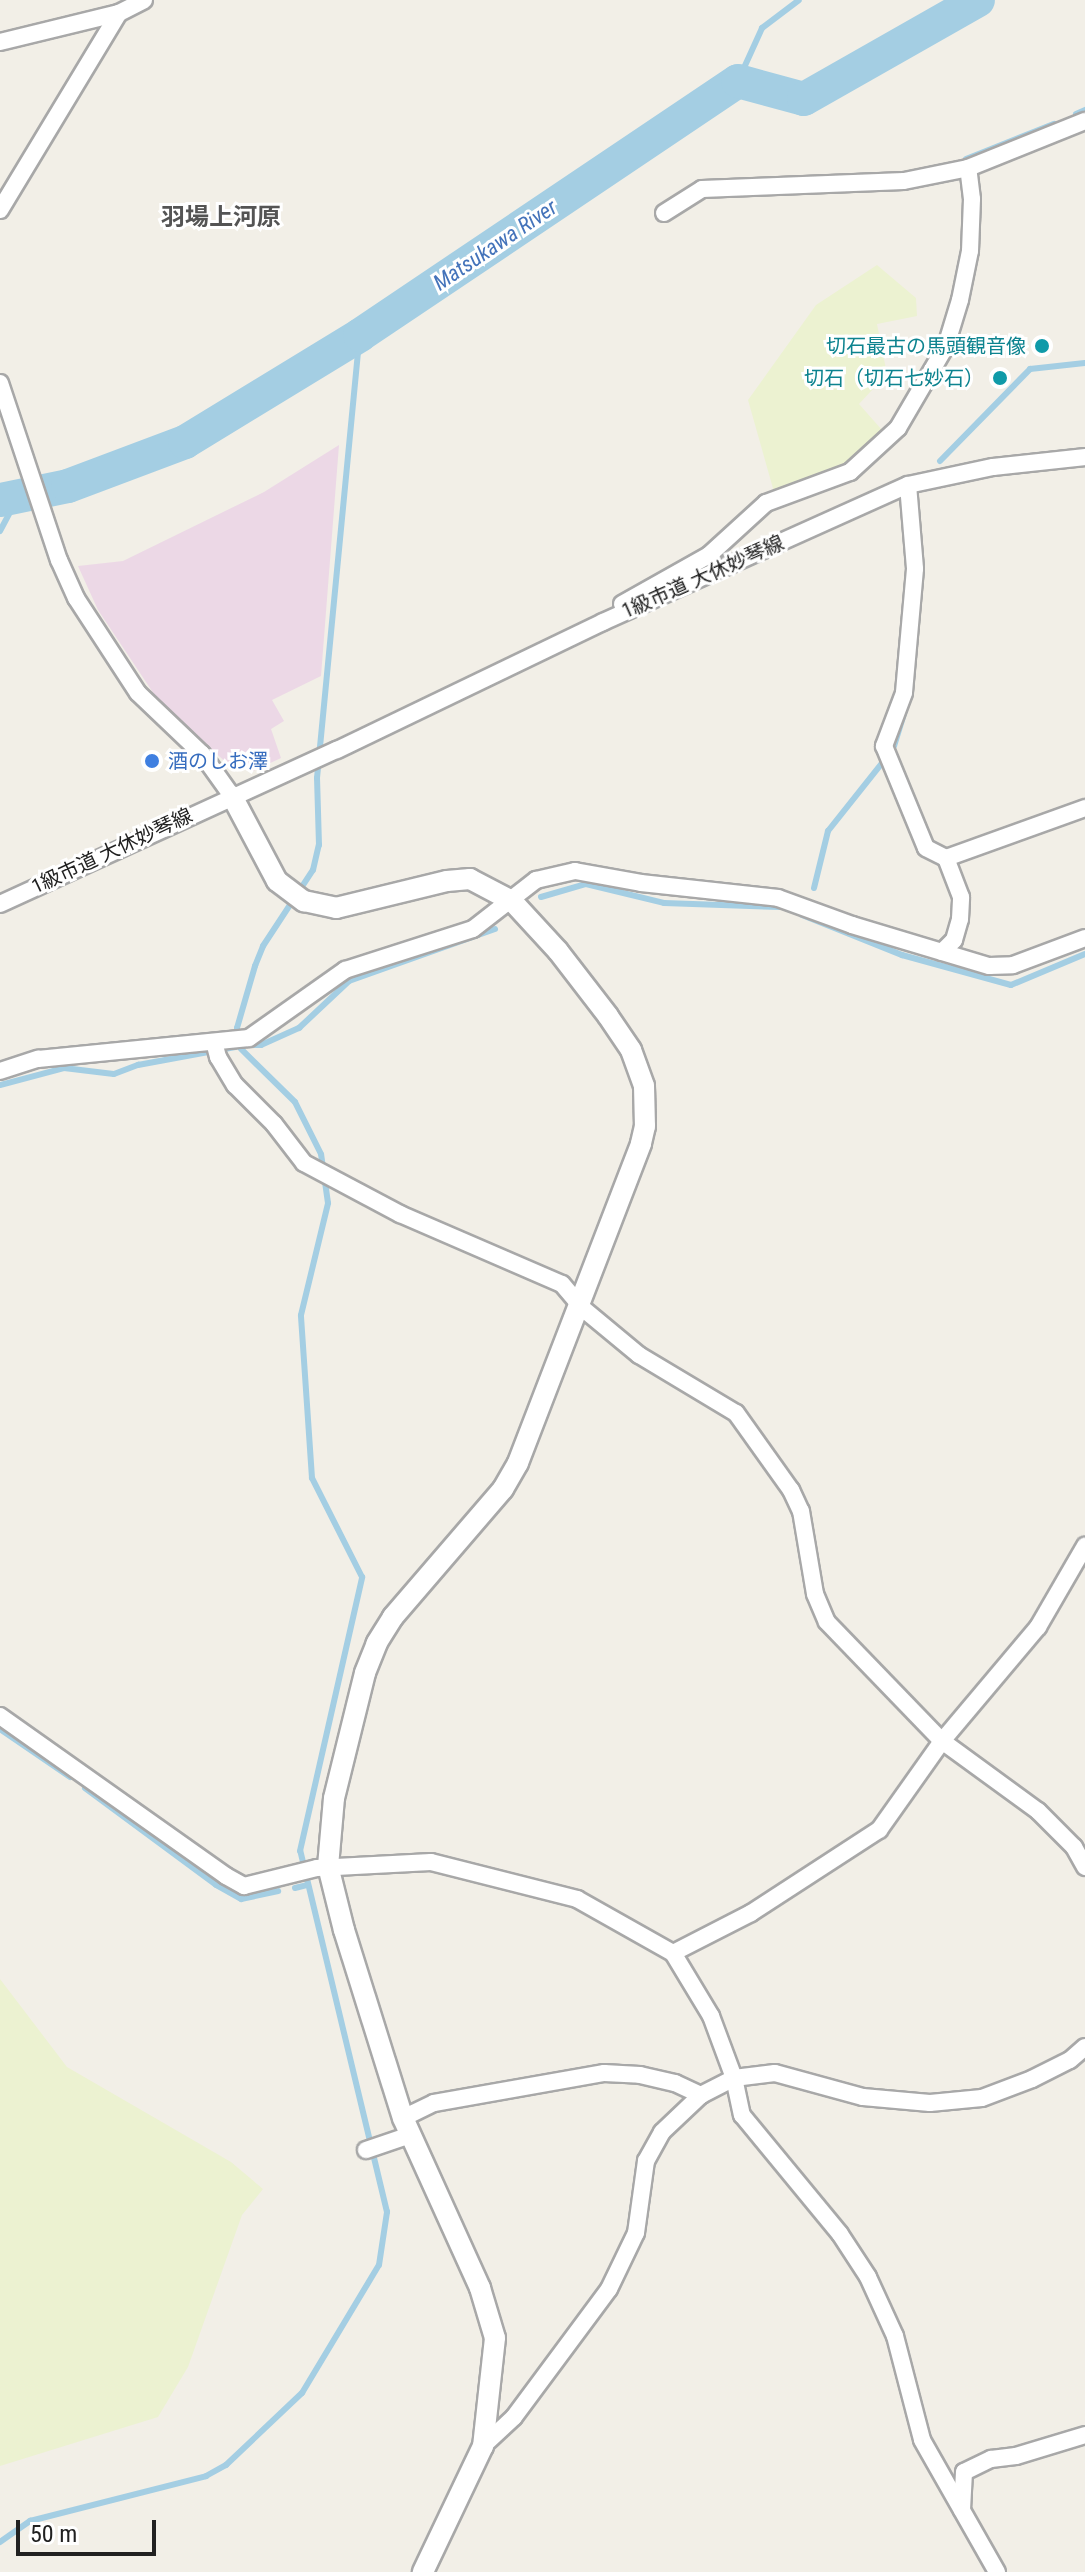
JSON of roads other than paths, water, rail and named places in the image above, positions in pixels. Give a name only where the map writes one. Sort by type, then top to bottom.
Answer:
[{"type":"street","points":[[0,42],[119,13],[144,0]]},
{"type":"street","points":[[0,210],[119,13]]},
{"type":"street","points":[[664,213],[702,189],[904,181],[968,168],[1085,121]]},
{"type":"street","points":[[603,622],[621,605],[709,555],[766,503],[850,472],[898,428],[946,346],[960,300],[970,251],[972,199],[968,168]]},
{"type":"street","points":[[0,383],[56,552],[76,598],[129,682],[202,754],[232,796],[277,881],[296,896],[336,908],[447,881],[470,879],[512,901],[558,951],[608,1016],[631,1050],[644,1086],[645,1126],[641,1144],[581,1307],[518,1463],[503,1489],[393,1617],[377,1643],[365,1673],[334,1798],[322,1867],[344,1930],[401,2132],[480,2288],[495,2338],[483,2446],[423,2572]]},
{"type":"street","name":"1級市道 大休妙琴線","points":[[0,904],[312,762],[603,622],[908,485],[993,467],[1085,457]]},
{"type":"street","points":[[908,485],[915,569],[904,693],[884,746],[926,848],[946,858],[961,897],[960,919],[954,940],[942,952]]},
{"type":"street","points":[[946,858],[1085,808]]},
{"type":"street","points":[[0,1071],[38,1059],[216,1050],[241,1039],[345,970],[473,929],[536,880],[575,871],[641,883],[778,898],[989,966],[1013,965],[1085,938]]},
{"type":"street","points":[[216,1050],[235,1085],[274,1124],[304,1163],[400,1214],[562,1284],[581,1307],[639,1355],[736,1413],[791,1490],[801,1511],[815,1594],[827,1622],[942,1741],[1038,1811],[1074,1847],[1085,1867]]},
{"type":"street","points":[[673,1953],[751,1913],[879,1830],[942,1741],[1038,1627],[1085,1546]]},
{"type":"street","points":[[0,1716],[244,1886],[322,1867],[431,1862],[577,1899],[673,1953],[711,2016],[734,2078],[742,2115],[840,2234],[868,2277],[895,2336],[922,2440],[997,2572]]},
{"type":"street","points":[[483,2446],[514,2417],[609,2289],[636,2233],[646,2161],[662,2132],[701,2095],[734,2078],[775,2073],[863,2097],[930,2103],[982,2098],[1032,2079],[1070,2060],[1085,2047]]},
{"type":"street","points":[[366,2150],[401,2132],[434,2103],[604,2073],[640,2075],[675,2083],[701,2095]]},
{"type":"street","points":[[962,2512],[964,2472],[991,2459],[1016,2456],[1085,2435]]},
{"type":"waterway","points":[[738,81],[762,28],[799,0]]},
{"type":"waterway","name":"Matsukawa River","points":[[0,500],[68,486],[185,442],[360,335],[738,81],[804,99],[978,0]]},
{"type":"waterway","points":[[1076,114],[1085,110]]},
{"type":"waterway","points":[[966,159],[1054,124]]},
{"type":"waterway","points":[[238,1037],[237,1028],[263,946],[313,870],[319,845],[317,778],[360,335]]},
{"type":"waterway","points":[[940,461],[1030,369],[1085,363]]},
{"type":"waterway","points":[[0,531],[19,496]]},
{"type":"waterway","points":[[894,746],[907,704]]},
{"type":"waterway","points":[[814,888],[828,831],[882,763]]},
{"type":"waterway","points":[[541,897],[586,884],[664,903],[781,907]]},
{"type":"waterway","points":[[802,915],[902,955],[1011,985],[1085,954]]},
{"type":"waterway","points":[[246,1045],[261,1045],[299,1028],[349,981],[495,929]]},
{"type":"waterway","points":[[0,1085],[64,1068],[114,1074],[138,1065],[235,1047]]},
{"type":"waterway","points":[[0,2542],[30,2521],[206,2476],[226,2465],[302,2393],[379,2265],[387,2212],[300,1851],[362,1577],[312,1478],[301,1315],[328,1203],[321,1154],[295,1102],[241,1049]]},
{"type":"waterway","points":[[0,1729],[70,1777]]},
{"type":"waterway","points":[[85,1788],[216,1885],[241,1899],[278,1891]]},
{"type":"waterway","points":[[295,1888],[307,1885]]},
{"type":"place","name":"切石最古の馬頭観音像","points":[[1042,346]]},
{"type":"place","name":"切石（切石七妙石）","points":[[1000,378]]},
{"type":"place","name":"酒のしお澤","points":[[152,761]]},
{"type":"district","name":"羽場上河原","points":[[221,218]]}]
